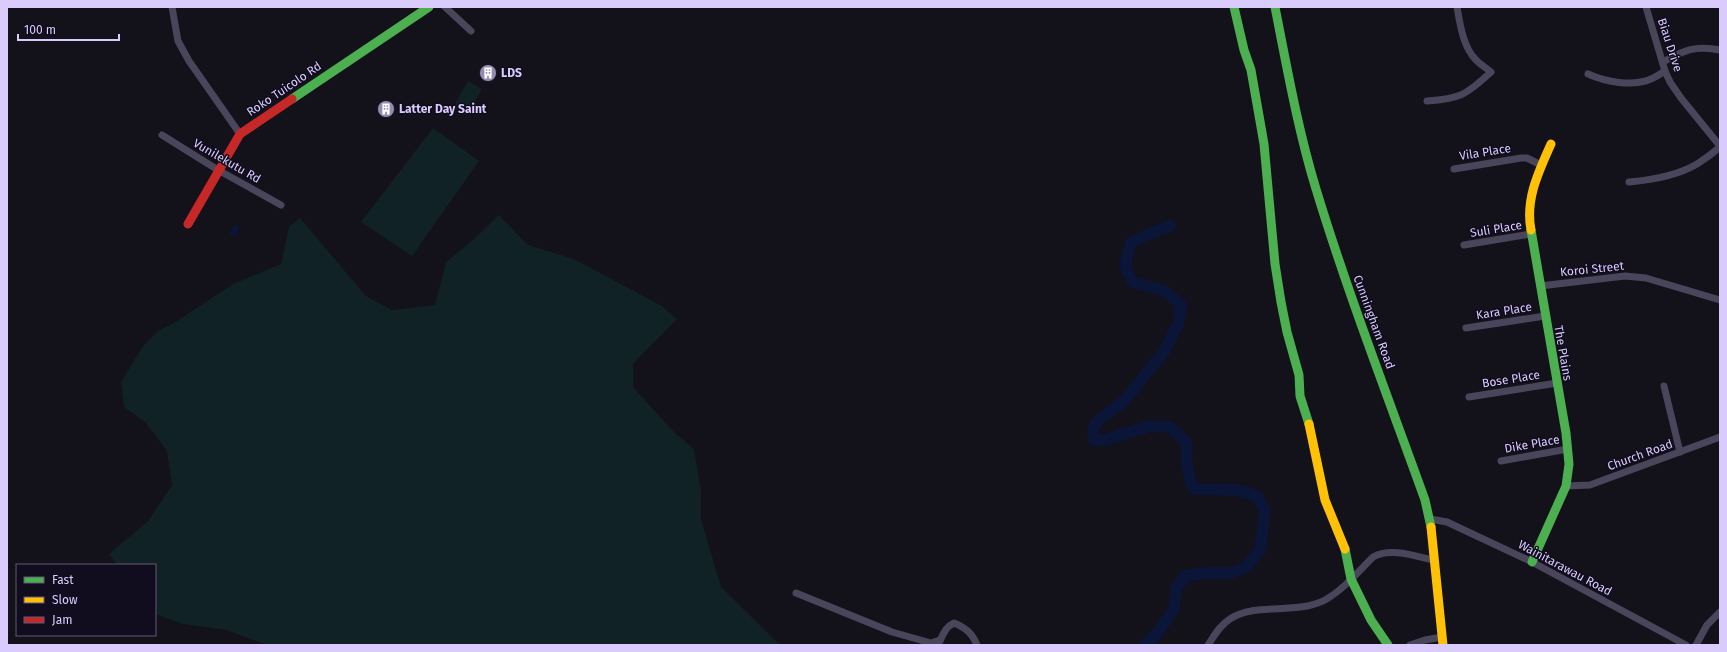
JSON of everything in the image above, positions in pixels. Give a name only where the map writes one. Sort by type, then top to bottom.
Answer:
[{"type":"street","points":[[172,7],[178,41],[189,61],[240,134]]},
{"type":"street","name":"Roko Tuicolo Rd","points":[[188,224],[240,134],[429,7]]},
{"type":"street","points":[[445,7],[471,30]]},
{"type":"street","points":[[1234,7],[1244,50],[1251,70],[1264,144],[1275,264],[1281,302],[1287,332],[1299,375],[1300,396],[1312,432],[1324,500],[1345,549],[1351,579],[1372,620],[1388,645]]},
{"type":"street","name":"Cunningham Road","points":[[1275,7],[1299,124],[1316,189],[1335,249],[1421,487],[1430,519],[1442,641]]},
{"type":"street","points":[[1427,101],[1446,100],[1461,96],[1472,89],[1491,72],[1475,59],[1467,46],[1457,7]]},
{"type":"street","name":"Biau Drive","points":[[1646,7],[1665,71],[1681,98],[1720,146]]},
{"type":"street","points":[[1663,62],[1681,51],[1697,48],[1720,50]]},
{"type":"street","points":[[1588,74],[1618,82],[1636,82],[1650,79],[1665,71]]},
{"type":"street","name":"Vunilekutu Rd","points":[[162,136],[218,170],[281,205]]},
{"type":"street","name":"The Plains","points":[[1532,562],[1563,495],[1566,486],[1569,464],[1568,449],[1529,220],[1530,198],[1541,165],[1551,144]]},
{"type":"street","points":[[1629,182],[1656,179],[1676,173],[1697,164],[1720,146]]},
{"type":"street","name":"Vila Place","points":[[1454,169],[1521,158],[1527,158],[1541,165]]},
{"type":"street","name":"Suli Place","points":[[1464,245],[1531,234]]},
{"type":"street","name":"Koroi Street","points":[[1540,286],[1625,276],[1646,278],[1720,300]]},
{"type":"street","name":"Kara Place","points":[[1466,328],[1545,316]]},
{"type":"street","name":"Bose Place","points":[[1469,397],[1557,383]]},
{"type":"street","points":[[1664,386],[1680,452]]},
{"type":"street","name":"Church Road","points":[[1566,486],[1590,485],[1720,437]]},
{"type":"street","name":"Dike Place","points":[[1501,461],[1568,449]]},
{"type":"street","name":"Wainitarawau Road","points":[[1430,519],[1447,522],[1532,562],[1686,645]]},
{"type":"street","points":[[1208,645],[1221,627],[1230,619],[1241,614],[1312,605],[1325,600],[1338,592],[1373,556],[1380,552],[1395,552],[1433,560]]},
{"type":"street","points":[[796,593],[892,632],[931,643],[939,643],[943,633],[949,625],[954,623],[964,627],[973,635],[977,645]]},
{"type":"street","points":[[1696,645],[1707,625],[1720,612]]},
{"type":"street","points":[[1410,645],[1425,640],[1442,641]]},
{"type":"shaded area","points":[[468,81],[482,89],[467,115],[453,107]]},
{"type":"shaded area","points":[[433,128],[479,161],[412,256],[361,222]]},
{"type":"shaded area","points":[[499,215],[528,245],[574,259],[662,306],[677,319],[633,364],[633,387],[674,432],[694,449],[701,491],[701,519],[721,587],[780,645],[267,645],[226,630],[183,624],[156,614],[156,564],[116,564],[109,554],[148,521],[172,485],[167,451],[145,422],[124,407],[121,382],[143,346],[158,331],[177,321],[233,284],[281,264],[289,227],[300,218],[366,296],[392,310],[435,305],[446,262],[474,239]]},
{"type":"water","points":[[235,224],[240,227],[235,237],[229,234]]},
{"type":"waterway","points":[[1145,645],[1157,634],[1174,609],[1176,589],[1185,576],[1206,573],[1231,573],[1246,567],[1260,550],[1265,510],[1257,496],[1237,490],[1194,489],[1187,466],[1186,442],[1170,427],[1150,426],[1104,440],[1094,440],[1093,433],[1095,423],[1125,400],[1164,352],[1178,324],[1181,305],[1165,291],[1133,282],[1126,268],[1126,259],[1131,243],[1170,226]]},
{"type":"traffic: fast","points":[[292,99],[429,7]]},
{"type":"traffic: fast","points":[[1234,7],[1244,50],[1251,70],[1264,144],[1275,264],[1281,302],[1287,332],[1299,375],[1300,396],[1309,424]]},
{"type":"traffic: fast","points":[[1275,7],[1298,122],[1316,189],[1355,306],[1425,500],[1431,527]]},
{"type":"traffic: fast","points":[[1531,230],[1566,433],[1569,464],[1566,486],[1532,562]]},
{"type":"traffic: fast","points":[[1345,549],[1351,579],[1371,620],[1388,645]]},
{"type":"traffic: slow","points":[[1531,230],[1530,207],[1534,186],[1551,144]]},
{"type":"traffic: slow","points":[[1309,424],[1325,500],[1345,549]]},
{"type":"traffic: slow","points":[[1431,527],[1443,645]]},
{"type":"traffic: jam","points":[[188,224],[240,134],[292,99]]},
{"type":"place","name":"LDS","points":[[488,73]]},
{"type":"place","name":"Latter Day Saint","points":[[386,109]]}]
